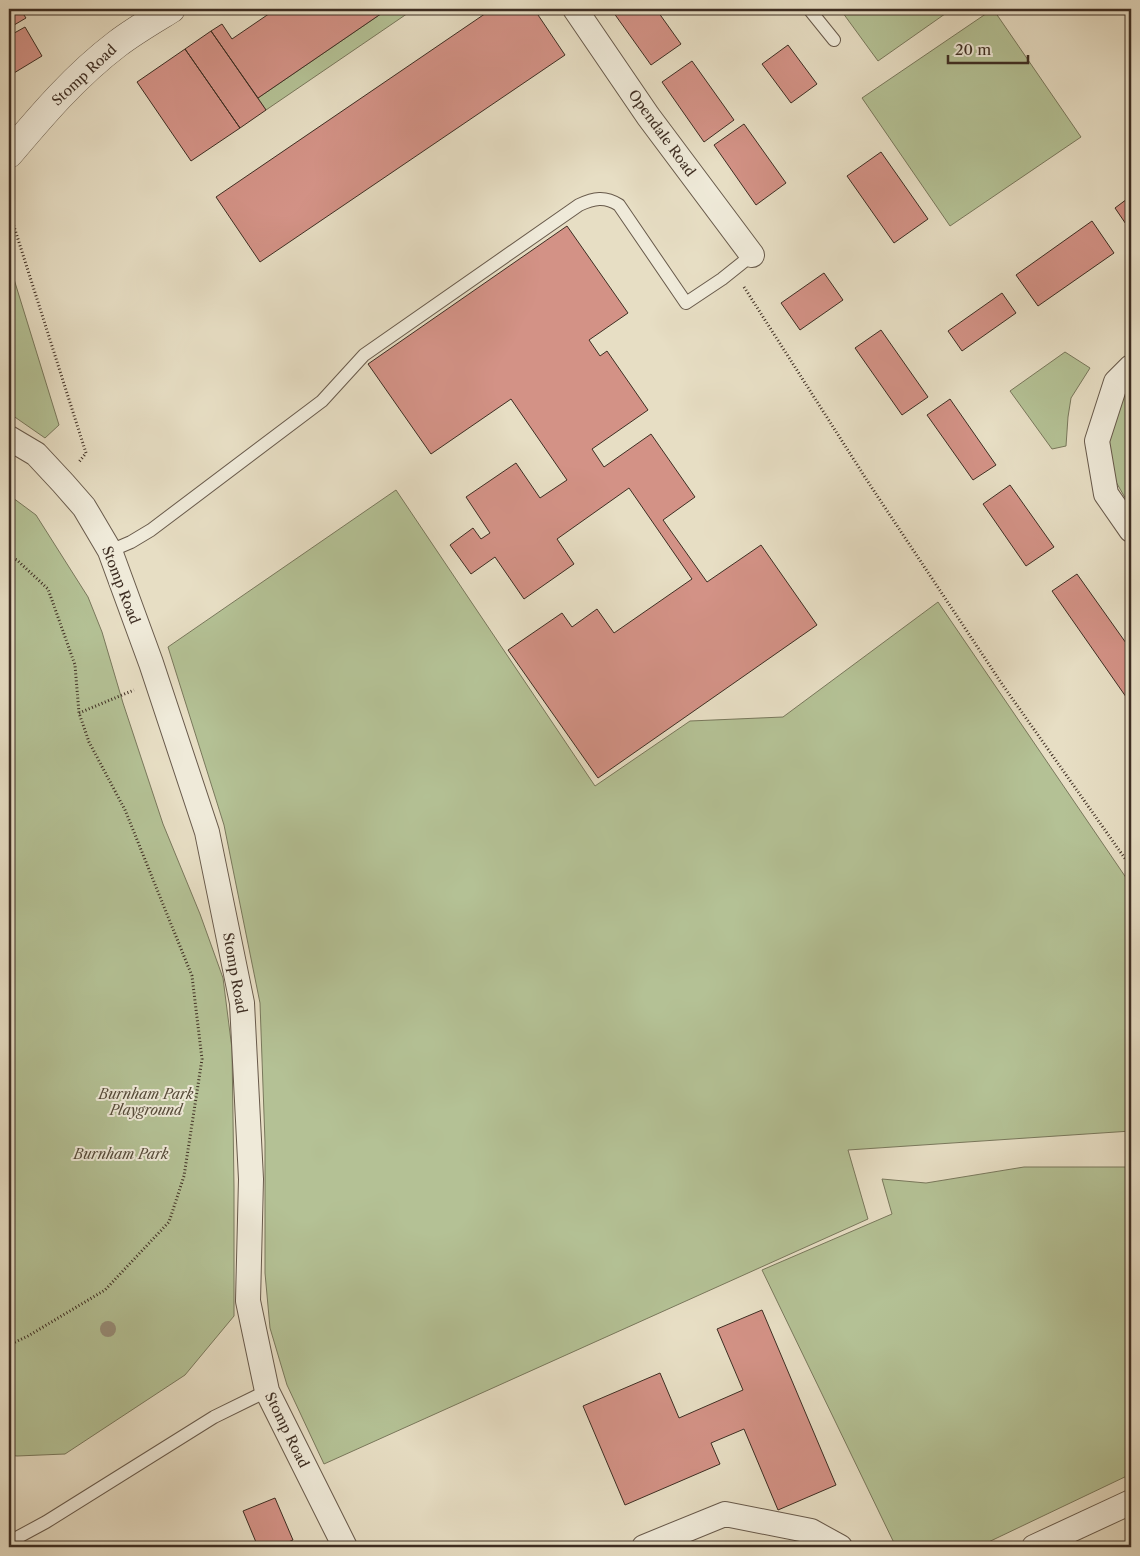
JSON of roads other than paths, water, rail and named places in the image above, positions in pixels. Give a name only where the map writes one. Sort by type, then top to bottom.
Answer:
[{"type":"street","name":"Stomp Road","points":[[9,154],[53,103],[102,56],[171,9]]},
{"type":"street","name":"Opendale Road","points":[[575,9],[648,116],[752,255]]},
{"type":"street","points":[[1131,367],[1116,382],[1097,441],[1106,494],[1131,530]]},
{"type":"street","name":"Stomp Road","points":[[9,438],[36,454],[64,483],[84,507],[110,551],[207,832],[242,1003],[251,1179],[248,1301],[267,1392],[345,1547]]},
{"type":"street","points":[[1034,1547],[1131,1502]]},
{"type":"street","points":[[644,1547],[725,1514],[811,1531],[840,1547]]},
{"type":"lane","points":[[809,9],[834,40]]},
{"type":"lane","points":[[110,551],[131,542],[151,530],[322,401],[364,355],[579,206],[589,201],[600,198],[610,200],[619,205],[686,303],[722,279],[752,255]]},
{"type":"lane","points":[[9,1542],[46,1522],[214,1417],[267,1392]]},
{"type":"park label","name":"Burnham Park Playground","points":[[146,1102]]},
{"type":"park label","name":"Burnham Park","points":[[121,1154]]}]
